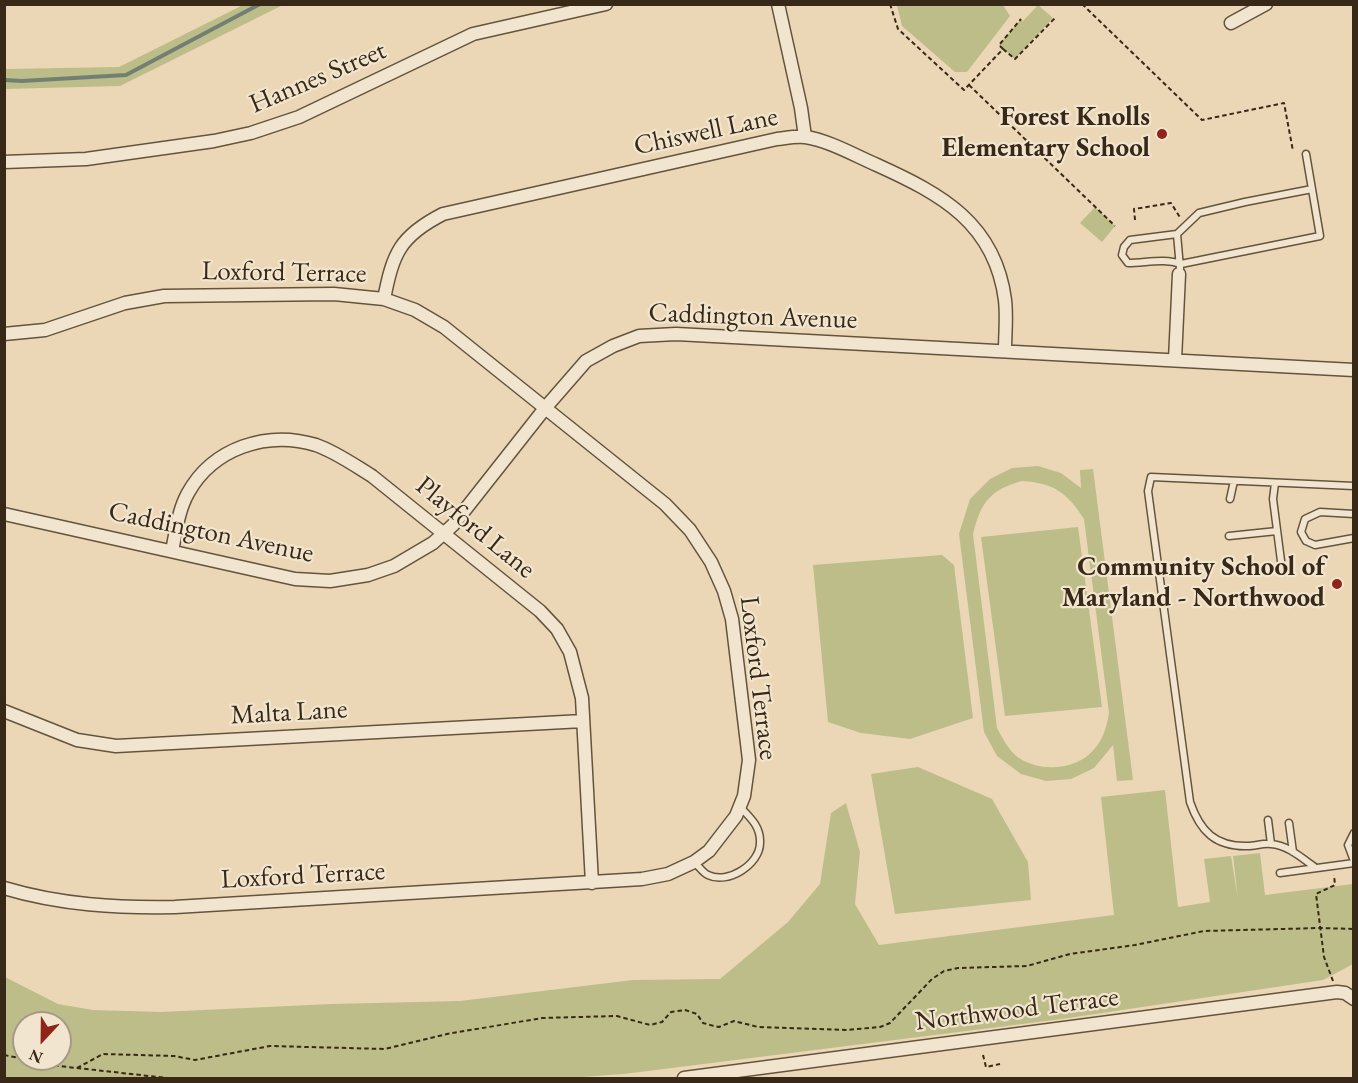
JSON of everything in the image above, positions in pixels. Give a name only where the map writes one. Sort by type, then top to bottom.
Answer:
[{"type":"street","name":"Hannes Street","points":[[4,162],[86,159],[214,141],[251,133],[299,117],[473,34],[606,4]]},
{"type":"street","points":[[778,4],[801,108],[805,137]]},
{"type":"street","points":[[1231,23],[1266,4]]},
{"type":"street","name":"Chiswell Lane","points":[[384,299],[390,270],[404,241],[422,225],[443,214],[777,139],[805,137],[833,146],[922,186],[959,210],[983,238],[996,263],[1005,301],[1005,351]]},
{"type":"street","points":[[1175,360],[1180,269]]},
{"type":"street","name":"Loxford Terrace","points":[[4,334],[45,330],[125,303],[164,296],[334,294],[384,299],[415,310],[444,327],[546,407],[665,504],[690,530],[711,562],[724,591],[732,619],[749,760],[744,796],[736,816],[709,851],[694,862],[668,874],[642,879],[152,908],[78,904],[30,896],[4,888]]},
{"type":"street","name":"Caddington Avenue","points":[[4,514],[295,579],[330,581],[368,575],[394,566],[433,543],[453,525],[546,407],[586,361],[613,346],[639,336],[687,335],[1353,370]]},
{"type":"street","name":"Playford Lane","points":[[172,551],[180,513],[188,493],[208,466],[229,451],[262,441],[288,441],[315,445],[344,458],[372,476],[540,611],[557,629],[570,652],[582,698],[592,883]]},
{"type":"street","name":"Malta Lane","points":[[4,711],[77,740],[116,746],[583,721]]},
{"type":"street","points":[[1337,992],[1345,993],[1353,999]]},
{"type":"street","name":"Northwood Terrace","points":[[684,1078],[1337,992]]},
{"type":"lane","points":[[1180,269],[1320,236],[1306,154]]},
{"type":"lane","points":[[1180,269],[1169,260],[1128,263],[1122,255],[1124,247],[1130,240],[1177,234],[1199,213],[1312,189]]},
{"type":"lane","points":[[1177,234],[1180,269]]},
{"type":"lane","points":[[1316,868],[1293,852],[1271,843],[1250,847],[1231,846],[1212,837],[1196,820],[1190,802],[1149,491],[1151,477],[1353,486]]},
{"type":"lane","points":[[1230,499],[1234,481]]},
{"type":"lane","points":[[1275,483],[1273,499],[1281,561]]},
{"type":"lane","points":[[1353,514],[1320,513],[1305,519],[1301,532],[1306,541],[1316,545],[1353,538]]},
{"type":"lane","points":[[1228,536],[1277,531]]},
{"type":"lane","points":[[694,862],[708,875],[728,877],[739,873],[752,863],[760,844],[756,823],[739,807]]},
{"type":"lane","points":[[1268,820],[1271,843]]},
{"type":"lane","points":[[1289,823],[1293,852]]},
{"type":"lane","points":[[1280,873],[1353,862],[1348,845],[1353,833]]},
{"type":"path","points":[[890,4],[898,29],[964,90],[1003,49]]},
{"type":"path","points":[[1082,4],[1202,120],[1284,103],[1293,151]]},
{"type":"path","points":[[1021,19],[999,45],[1015,59],[1055,18]]},
{"type":"path","points":[[969,85],[1115,226]]},
{"type":"path","points":[[1135,220],[1134,210],[1171,203],[1181,219]]},
{"type":"path","points":[[1333,866],[1335,885],[1316,894],[1324,957],[1337,992]]},
{"type":"path","points":[[76,1068],[103,1054],[174,1056],[195,1060],[270,1046],[385,1049],[447,1034],[542,1018],[616,1016],[650,1025],[662,1022],[671,1012],[685,1010],[697,1014],[703,1023],[719,1027],[734,1021],[758,1027],[846,1030],[880,1027],[890,1023],[932,979],[951,970],[1027,966],[1070,954],[1135,945],[1204,931],[1353,929]]},
{"type":"path","points":[[983,1055],[986,1067],[1000,1064]]},
{"type":"path","points":[[72,1067],[167,1078]]},
{"type":"green space","points":[[243,5],[283,5],[120,86],[5,89],[5,69],[119,67]]},
{"type":"green space","points":[[897,5],[1003,5],[1010,16],[967,72],[955,72],[902,26]]},
{"type":"green space","points":[[1038,5],[1053,18],[1015,59],[999,45],[1021,19],[1023,21]]},
{"type":"green space","points":[[1095,207],[1115,226],[1102,242],[1080,223]]},
{"type":"green space","points":[[1038,466],[1061,473],[1081,488],[1080,470],[1093,469],[1133,780],[1117,781],[1113,745],[1094,768],[1071,779],[1046,781],[1021,774],[997,756],[984,732],[959,534],[970,499],[990,479],[1012,468]],"holes":[[[1022,481],[1051,487],[1065,496],[1084,519],[1109,713],[1105,731],[1089,755],[1080,761],[1060,767],[1038,766],[1019,758],[1009,748],[997,728],[973,534],[980,513],[988,499],[1011,485]]]},
{"type":"green space","points":[[1078,527],[1102,707],[1005,716],[981,537]]},
{"type":"green space","points":[[942,555],[954,565],[973,718],[910,739],[861,733],[828,722],[813,565]]},
{"type":"green space","points":[[918,767],[992,799],[1028,862],[1031,900],[895,914],[871,774]]},
{"type":"green space","points":[[1165,790],[1178,907],[1210,902],[1204,859],[1231,856],[1238,899],[1233,856],[1260,853],[1265,895],[1353,884],[1353,964],[1323,980],[1062,1019],[624,1074],[567,1078],[5,1078],[5,977],[58,1004],[93,1010],[161,1012],[460,1001],[633,980],[720,979],[788,922],[820,884],[831,813],[846,803],[860,852],[855,904],[879,945],[1114,915],[1101,797]]},
{"type":"waterway","points":[[4,80],[126,75],[260,4]]},
{"type":"place","name":"Forest Knolls Elementary School","points":[[1162,134]]},
{"type":"place","name":"Community School of Maryland - Northwood","points":[[1337,584]]}]
